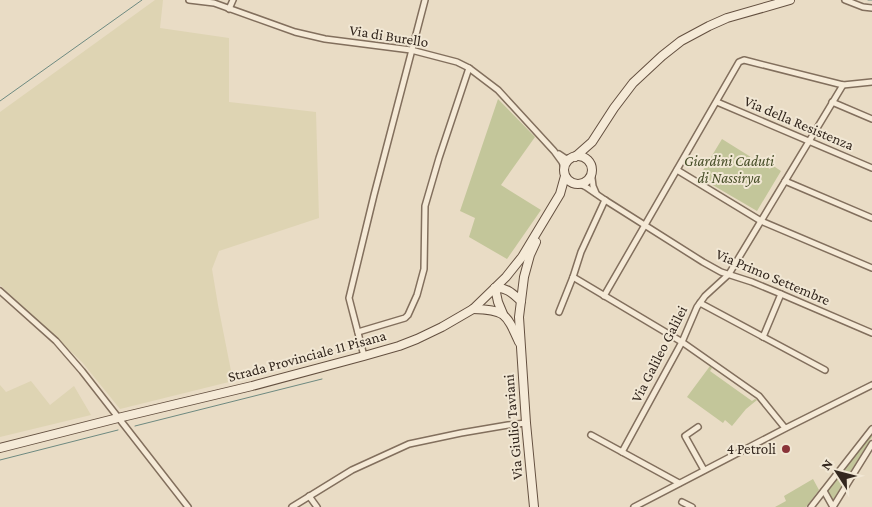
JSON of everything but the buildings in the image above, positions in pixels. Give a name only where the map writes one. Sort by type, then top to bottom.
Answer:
[{"type":"main road","name":"Strada Provinciale 11 Pisana","points":[[0,448],[252,386],[364,356],[400,346],[442,327],[473,309],[506,277],[522,257],[560,194],[566,163],[592,142],[614,108],[634,83],[662,56],[682,41],[709,26],[746,12],[790,0]]},
{"type":"main road","name":"Strada Provinciale 11 Pisana","points":[[560,194],[571,185],[585,182],[588,178],[592,142]]},
{"type":"main road","points":[[572,158],[582,158],[590,166]]},
{"type":"main road","points":[[565,172],[569,181],[578,184]]},
{"type":"main road","name":"Via Giulio Taviani","points":[[534,507],[526,423],[520,317],[524,276],[530,255],[544,222]]},
{"type":"main road","points":[[495,288],[509,290],[521,302]]},
{"type":"main road","name":"Via Giulio Taviani","points":[[495,288],[503,314],[511,323],[521,345]]},
{"type":"main road","points":[[473,309],[490,310],[503,314]]},
{"type":"street","name":"Via di Burello","points":[[189,0],[214,4],[295,32],[325,39],[411,50],[457,62],[469,68],[498,90],[554,150],[562,162],[565,172]]},
{"type":"street","points":[[229,9],[233,0]]},
{"type":"street","points":[[364,356],[350,298],[374,195],[425,0]]},
{"type":"street","points":[[845,0],[863,7],[872,8]]},
{"type":"street","points":[[604,296],[738,63],[742,60],[843,85],[872,82]]},
{"type":"street","points":[[358,332],[405,318],[417,295],[424,269],[424,206],[469,68]]},
{"type":"street","name":"Via Galileo Galilei","points":[[622,452],[682,342],[700,303],[729,274],[843,85]]},
{"type":"street","name":"Via della Resistenza","points":[[717,102],[872,168]]},
{"type":"street","points":[[832,102],[872,119]]},
{"type":"street","name":"Via di Burello","points":[[554,150],[565,158],[572,158]]},
{"type":"street","points":[[590,166],[596,194]]},
{"type":"street","points":[[677,170],[760,221],[872,268]]},
{"type":"street","points":[[785,180],[872,218]]},
{"type":"street","points":[[578,184],[644,225]]},
{"type":"street","points":[[559,312],[581,252],[604,200]]},
{"type":"street","name":"Via Primo Settembre","points":[[644,225],[704,263],[871,332]]},
{"type":"street","points":[[573,276],[682,342],[759,396],[785,428]]},
{"type":"street","points":[[0,291],[56,341],[82,371],[188,507]]},
{"type":"street","points":[[763,337],[781,294]]},
{"type":"street","points":[[700,303],[825,370]]},
{"type":"street","points":[[634,507],[785,428],[872,386]]},
{"type":"street","points":[[292,507],[352,470],[409,444],[461,432],[526,423]]},
{"type":"street","points":[[698,427],[685,436],[704,470]]},
{"type":"street","points":[[811,507],[872,429]]},
{"type":"street","points":[[591,435],[679,483]]},
{"type":"street","points":[[833,507],[872,444]]},
{"type":"street","points":[[824,490],[833,507]]},
{"type":"street","points":[[309,496],[317,507]]},
{"type":"street","points":[[682,502],[692,507]]},
{"type":"shaded area","points":[[155,0],[163,0],[160,28],[229,38],[229,102],[316,112],[319,218],[219,251],[212,269],[233,381],[120,409],[82,362],[0,285],[0,112]]},
{"type":"shaded area","points":[[31,381],[50,405],[74,386],[91,415],[0,437],[0,385],[6,392]]},
{"type":"green space","points":[[498,99],[535,137],[501,185],[541,210],[507,259],[469,237],[475,218],[460,211]]},
{"type":"green space","name":"Giardini Caduti di Nassirya","points":[[722,139],[770,169],[772,165],[781,171],[757,211],[699,177]]},
{"type":"green space","points":[[710,366],[712,368],[710,371],[752,401],[757,400],[746,409],[732,426],[725,420],[723,423],[687,397]]},
{"type":"green space","points":[[872,432],[872,437],[833,500],[827,489]]},
{"type":"green space","points":[[813,479],[819,490],[806,507],[775,507],[786,501],[784,496]]},
{"type":"waterway","points":[[0,101],[142,0]]},
{"type":"waterway","points":[[135,426],[322,379]]},
{"type":"waterway","points":[[0,460],[118,430]]},
{"type":"place","name":"4 Petroli","points":[[786,449]]}]
